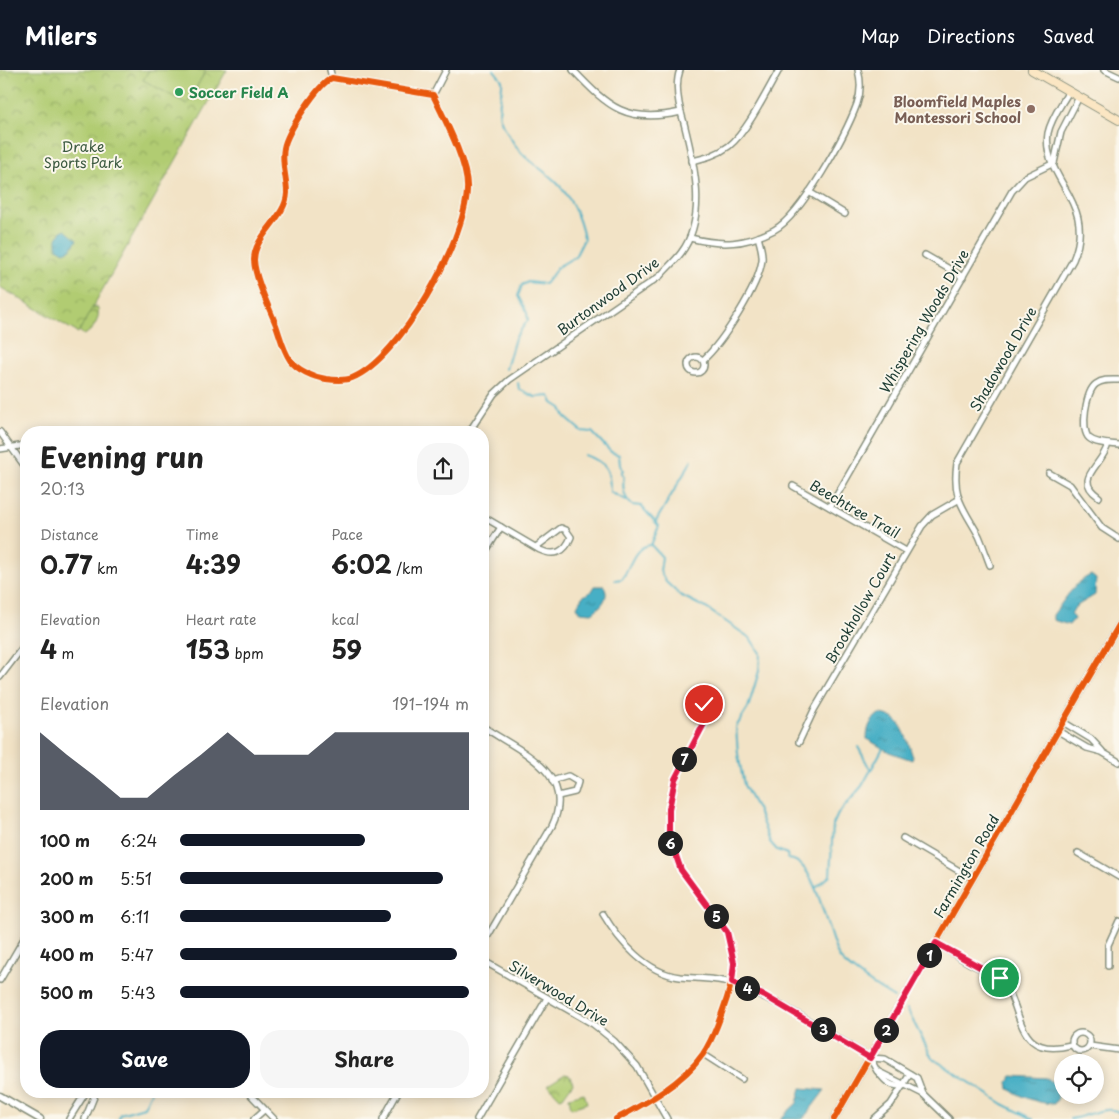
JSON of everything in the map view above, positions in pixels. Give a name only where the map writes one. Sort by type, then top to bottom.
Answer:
[{"type":"main road","points":[[1032,70],[1119,120]]},
{"type":"street","points":[[330,70],[332,78]]},
{"type":"street","points":[[432,95],[446,70]]},
{"type":"street","points":[[574,70],[592,90],[616,109],[632,115],[656,118],[681,112]]},
{"type":"street","name":"Burtonwood Drive","points":[[473,426],[494,394],[514,377],[660,276],[681,254],[690,238],[696,200],[692,161],[677,89],[680,70]]},
{"type":"street","points":[[692,161],[714,156],[730,145],[750,119],[778,70]]},
{"type":"street","points":[[690,238],[716,244],[735,243],[758,237],[784,224],[794,214],[809,192],[858,102],[860,80],[858,70]]},
{"type":"street","points":[[1104,70],[1119,78]]},
{"type":"street","points":[[332,78],[432,95],[460,158],[468,189],[464,213],[455,239],[426,294],[396,344],[371,367],[351,378],[336,381],[318,378],[303,371],[290,360],[261,286],[254,259],[260,243],[285,204],[287,194],[283,160],[284,147],[315,92],[324,82],[332,78]]},
{"type":"street","name":"Shadowood Drive","points":[[990,565],[978,535],[958,500],[955,479],[960,457],[1073,260],[1079,243],[1078,212],[1049,156],[1048,131],[1069,91]]},
{"type":"street","points":[[1054,163],[1061,132],[1079,97]]},
{"type":"street","name":"Whispering Woods Drive","points":[[830,507],[1017,186],[1025,177],[1054,163]]},
{"type":"street","points":[[809,192],[845,214]]},
{"type":"street","points":[[703,360],[714,350],[754,286],[762,260],[758,237]]},
{"type":"street","points":[[925,254],[963,277]]},
{"type":"street","points":[[1119,380],[1104,380],[1096,384],[1088,398],[1085,432],[1093,441],[1119,445]]},
{"type":"street","points":[[0,432],[20,460]]},
{"type":"street","points":[[1099,497],[1089,489],[1086,480],[1087,476],[1103,457],[1108,444]]},
{"type":"street","points":[[0,449],[20,445]]},
{"type":"street","points":[[1050,473],[1070,485],[1102,528],[1119,539]]},
{"type":"street","name":"Beechtree Trail","points":[[793,486],[906,551]]},
{"type":"street","name":"Brookhollow Court","points":[[799,742],[814,710],[906,551],[927,520],[958,500]]},
{"type":"street","points":[[489,520],[546,553],[556,554],[565,548],[570,536],[566,530],[560,528],[536,547]]},
{"type":"street","points":[[489,545],[500,527]]},
{"type":"street","name":"Farmington Road","points":[[834,1119],[1119,625]]},
{"type":"street","points":[[0,677],[20,651]]},
{"type":"street","points":[[616,1119],[656,1096],[687,1071],[703,1054],[719,1022],[732,982],[734,963],[727,932],[681,870],[669,836],[669,809],[675,779],[707,718]]},
{"type":"street","points":[[1063,722],[1091,739],[1102,752]]},
{"type":"street","points":[[489,731],[536,759],[552,781],[558,796],[559,806],[552,826],[489,934]]},
{"type":"street","points":[[1058,732],[1086,748],[1102,752],[1119,762]]},
{"type":"street","points":[[552,781],[568,776],[578,782],[575,792],[558,796]]},
{"type":"street","points":[[904,838],[973,879]]},
{"type":"street","points":[[1078,852],[1119,877]]},
{"type":"street","points":[[603,914],[615,933],[635,953],[662,971],[678,977],[706,978],[732,982],[765,996],[870,1058],[885,1059],[917,1078],[923,1094]]},
{"type":"street","points":[[1108,966],[1108,944],[1119,921]]},
{"type":"street","points":[[936,943],[1000,978],[1011,998],[1022,1028],[1031,1040],[1050,1047],[1071,1045],[1082,1051],[1090,1046],[1119,1050]]},
{"type":"street","points":[[0,980],[20,945]]},
{"type":"street","name":"Silverwood Drive","points":[[489,964],[593,1024],[614,1041],[637,1066],[656,1096],[667,1119]]},
{"type":"street","points":[[478,1119],[547,998]]},
{"type":"street","points":[[1071,1045],[1075,1036],[1083,1032],[1090,1037],[1090,1046]]},
{"type":"street","points":[[703,1054],[742,1079]]},
{"type":"street","points":[[870,1058],[877,1071],[891,1084],[895,1087],[902,1086],[923,1094],[949,1119]]},
{"type":"street","points":[[874,1119],[891,1104],[910,1074]]},
{"type":"street","points":[[0,1096],[40,1119]]},
{"type":"street","points":[[69,1119],[82,1098]]},
{"type":"street","points":[[85,1119],[94,1098]]},
{"type":"street","points":[[253,1098],[274,1119]]},
{"type":"street","points":[[383,1119],[395,1098]]},
{"type":"street","points":[[254,1119],[264,1110]]},
{"type":"green space","name":"Drake Sports Park","points":[[0,70],[227,70],[78,333],[0,287]]},
{"type":"green space","name":"Soccer Field A","points":[[149,70],[206,70],[187,104],[143,80]]},
{"type":"green space","points":[[89,307],[98,308],[98,316],[93,327],[84,335],[72,325]]},
{"type":"green space","points":[[565,1074],[569,1075],[573,1083],[563,1097],[560,1098],[548,1085]]},
{"type":"green space","points":[[584,1093],[587,1103],[571,1108],[569,1097]]},
{"type":"water","points":[[65,230],[77,240],[71,249],[64,252],[57,248],[57,239],[61,231]]},
{"type":"water","points":[[1091,575],[1096,579],[1095,595],[1075,607],[1071,614],[1074,619],[1069,625],[1053,620],[1053,615],[1070,592]]},
{"type":"water","points":[[595,586],[604,586],[606,594],[604,601],[592,613],[580,612],[577,607],[582,597],[592,591]]},
{"type":"water","points":[[879,714],[893,718],[902,728],[913,757],[912,760],[889,752],[867,739],[870,725]]},
{"type":"water","points":[[1012,1076],[1047,1078],[1054,1083],[1054,1104],[1031,1100],[1020,1095],[1009,1089],[1008,1082]]},
{"type":"water","points":[[801,1088],[825,1090],[803,1119],[780,1119],[797,1103]]},
{"type":"waterway","points":[[494,70],[502,80],[499,108],[502,123],[523,155],[555,181],[570,200],[580,223],[584,239],[575,257],[559,266],[545,284],[528,282],[522,285],[518,296],[527,313],[528,320],[515,338],[506,369]]},
{"type":"waterway","points":[[518,383],[519,389],[535,397],[550,396],[553,403],[561,408],[565,417],[581,431],[592,432],[611,452],[619,455],[620,465],[623,470],[621,473],[624,477],[625,496],[632,505],[641,506],[659,526],[651,545]]},
{"type":"waterway","points":[[584,455],[598,461],[606,468],[610,492],[626,500]]},
{"type":"waterway","points":[[656,521],[692,460]]},
{"type":"waterway","points":[[651,545],[662,557],[660,571],[666,582],[680,595],[706,608],[750,638],[760,653],[759,671],[748,708],[736,727],[738,754],[744,785],[758,811],[770,842],[777,850],[787,854],[788,859],[798,863],[807,872],[820,900],[834,947],[839,957],[856,973],[894,998]]},
{"type":"waterway","points":[[615,580],[622,579],[640,549],[651,545]]},
{"type":"waterway","points":[[858,747],[870,769]]},
{"type":"waterway","points":[[815,888],[830,876],[833,825],[838,814],[862,786],[883,748]]},
{"type":"waterway","points":[[907,1009],[932,1058],[1003,1104],[1033,1119]]},
{"type":"waterway","points":[[119,1119],[120,1114],[144,1107],[148,1098]]},
{"type":"waterway","points":[[1070,1119],[1108,1110],[1119,1112]]},
{"type":"cycle path","points":[[332,78],[433,95],[460,155],[467,180],[463,212],[455,238],[427,296],[409,324],[390,348],[371,367],[346,380],[316,377],[301,370],[290,360],[260,284],[254,260],[259,242],[276,219],[285,202],[287,193],[283,154],[286,141],[311,99],[332,78]]},
{"type":"cycle path","points":[[834,1119],[1119,625]]},
{"type":"cycle path","points":[[616,1119],[675,1083],[695,1064],[714,1034],[729,990],[733,955],[726,931],[719,919],[685,876],[672,852],[669,838],[668,822],[672,790],[691,746],[707,718],[715,716],[721,711],[722,705],[716,698],[710,698],[704,704],[707,718]]},
{"type":"place","name":"Soccer Field A","points":[[179,92]]},
{"type":"place","name":"Bloomfield Maples Montessori School","points":[[1031,109]]},
{"type":"route","points":[[704,704],[703,708],[707,718],[680,768],[672,790],[668,824],[669,836],[675,858],[687,880],[712,909],[727,932],[734,963],[732,982],[765,996],[870,1058],[936,943],[1000,978]]}]
